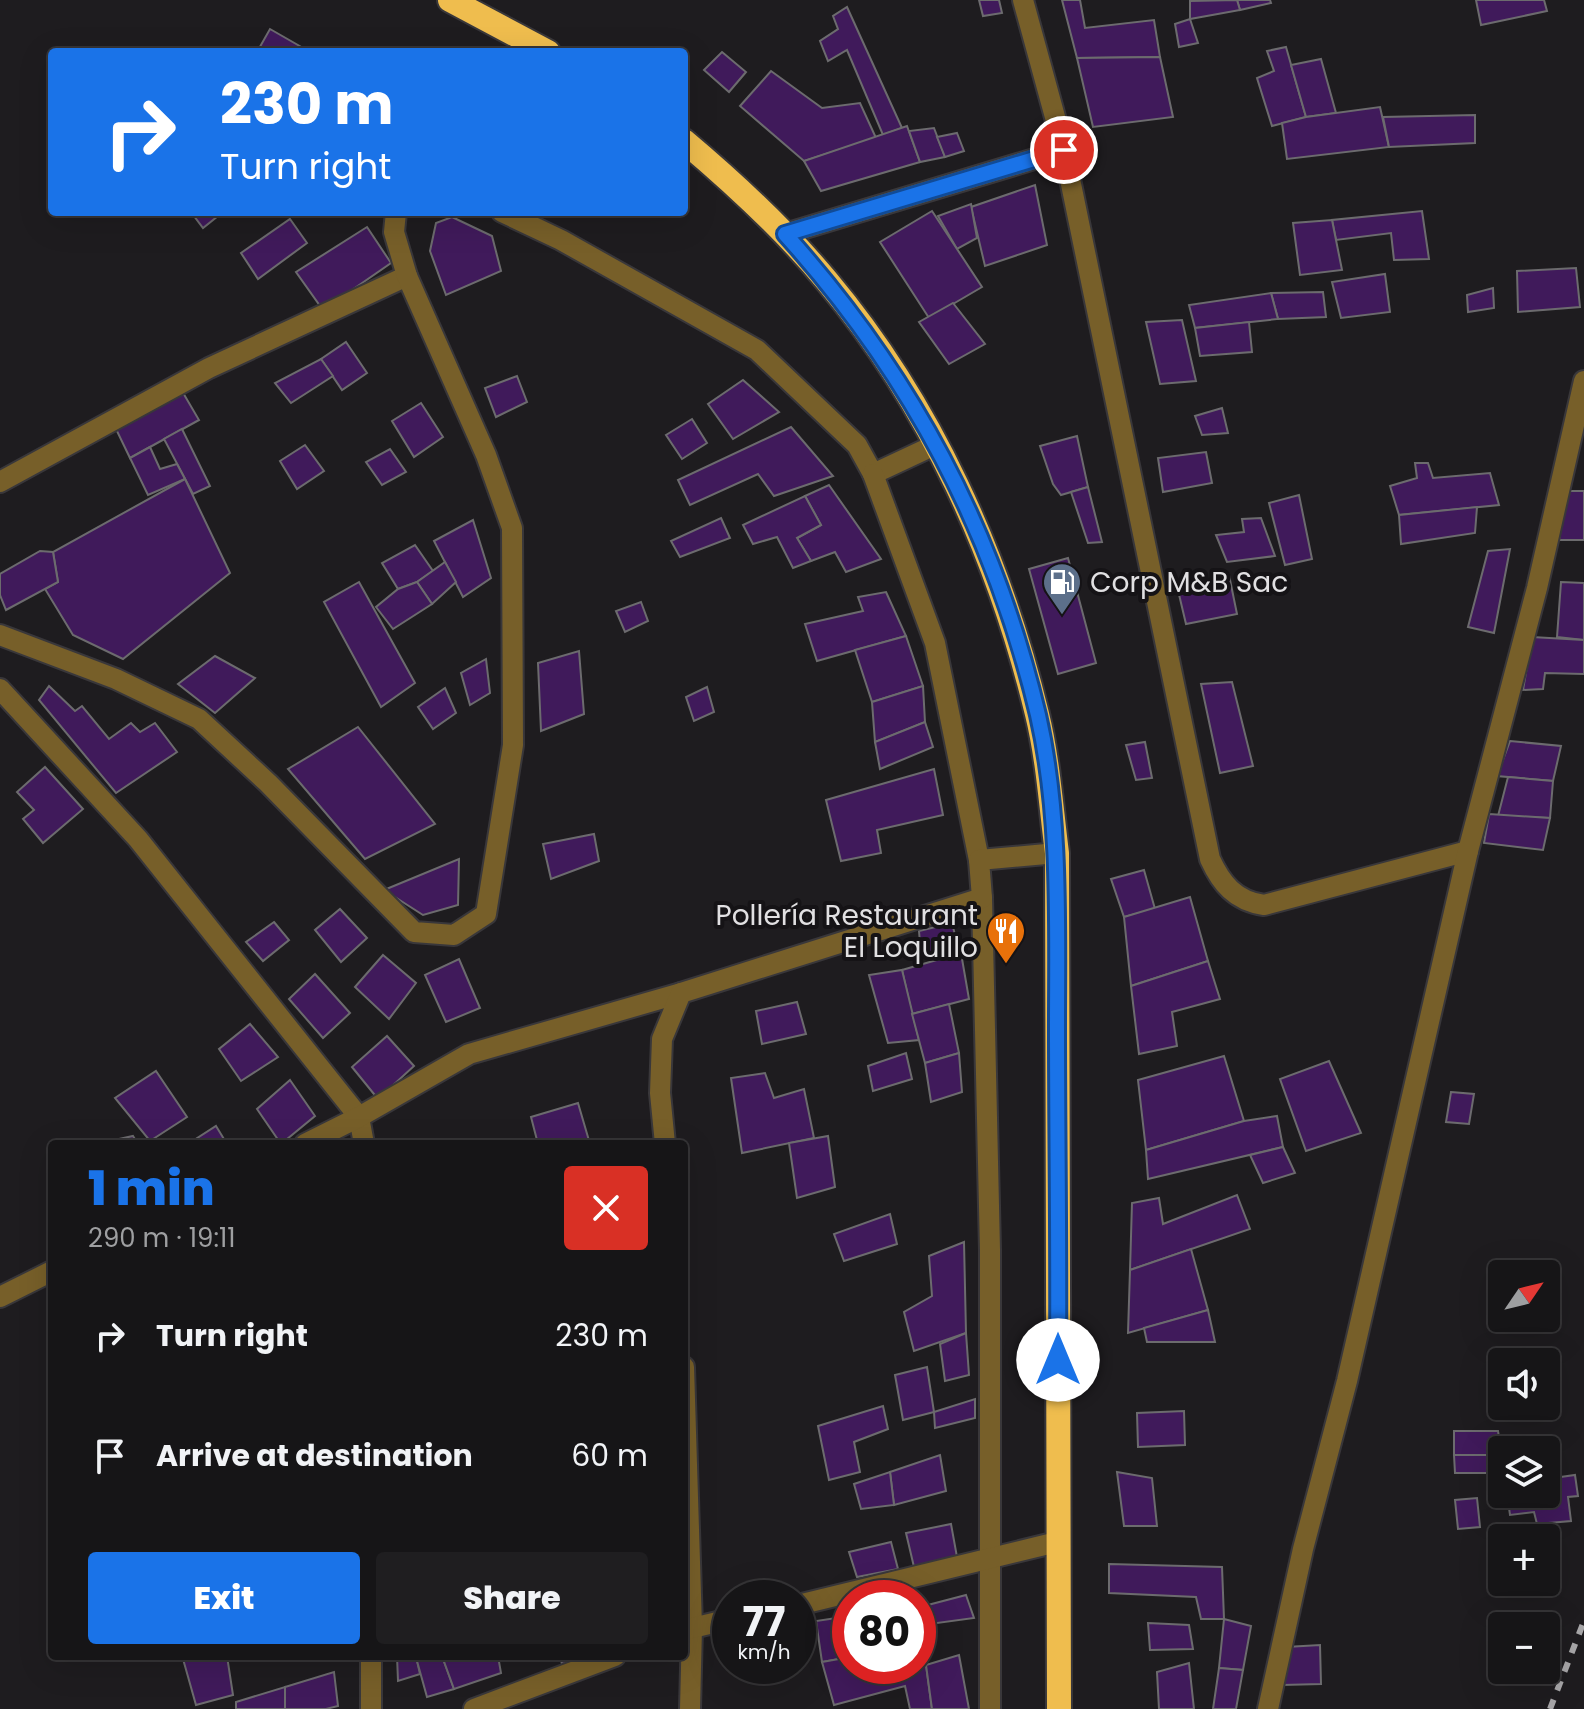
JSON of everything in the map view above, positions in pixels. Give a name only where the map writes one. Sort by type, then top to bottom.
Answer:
[{"type":"highway","points":[[450,0],[540,48]]},
{"type":"highway","points":[[688,144],[742,191],[828,282],[898,379],[937,444],[966,501],[1017,645],[1038,716],[1057,853],[1059,1709]]},
{"type":"street","points":[[1023,0],[1064,150],[1210,859],[1220,881],[1250,903],[1264,905],[1468,851]]},
{"type":"street","points":[[785,234],[1064,150]]},
{"type":"street","points":[[0,635],[116,679],[199,719],[268,783],[414,932],[454,935],[486,914],[513,745],[512,528],[486,455],[407,276],[394,232],[396,216]]},
{"type":"street","points":[[510,216],[561,240],[757,350],[857,445],[873,474],[935,643],[979,860],[982,898],[990,1250],[990,1709]]},
{"type":"street","points":[[0,482],[209,368],[407,276]]},
{"type":"street","points":[[1268,1709],[1303,1549],[1347,1381],[1468,851],[1537,588],[1584,381]]},
{"type":"street","points":[[873,474],[937,444]]},
{"type":"street","points":[[0,689],[138,839],[359,1117],[363,1140]]},
{"type":"street","points":[[979,860],[1057,853]]},
{"type":"street","points":[[313,1140],[469,1054],[681,993],[982,898]]},
{"type":"street","points":[[665,1140],[660,1093],[662,1039],[681,993]]},
{"type":"street","points":[[0,1297],[48,1273]]},
{"type":"street","points":[[816,1601],[1057,1542]]},
{"type":"street","points":[[690,1709],[688,1628],[712,1623]]},
{"type":"street","points":[[371,1660],[371,1709]]},
{"type":"street","points":[[474,1709],[604,1660]]},
{"type":"building","points":[[979,0],[999,0],[1002,13],[983,16]]},
{"type":"building","points":[[1062,0],[1080,0],[1085,28],[1154,20],[1160,57],[1077,58]]},
{"type":"building","points":[[1237,0],[1270,0],[1271,3],[1240,10]]},
{"type":"building","points":[[1237,0],[1240,10],[1190,19],[1190,1]]},
{"type":"building","points":[[1476,0],[1544,0],[1547,11],[1481,25]]},
{"type":"building","points":[[847,7],[902,128],[883,135],[847,50],[828,61],[820,41],[838,29],[833,16]]},
{"type":"building","points":[[1190,19],[1198,43],[1179,47],[1175,24]]},
{"type":"building","points":[[270,29],[303,48],[259,48]]},
{"type":"building","points":[[1286,47],[1306,117],[1272,126],[1257,78],[1274,71],[1267,51]]},
{"type":"building","points":[[722,52],[746,72],[729,92],[704,70]]},
{"type":"building","points":[[1160,57],[1173,117],[1093,127],[1077,58]]},
{"type":"building","points":[[1321,59],[1336,113],[1306,117],[1291,65]]},
{"type":"building","points":[[771,71],[822,108],[860,103],[876,138],[804,161],[740,106]]},
{"type":"building","points":[[1380,107],[1389,147],[1287,159],[1282,123]]},
{"type":"building","points":[[1475,115],[1475,143],[1389,147],[1383,117]]},
{"type":"building","points":[[907,126],[920,162],[821,191],[804,161]]},
{"type":"building","points":[[934,128],[945,157],[920,162],[909,131]]},
{"type":"building","points":[[957,133],[964,151],[945,157],[937,137]]},
{"type":"building","points":[[1035,185],[1047,245],[985,266],[971,207]]},
{"type":"building","points":[[971,204],[977,238],[957,249],[938,216]]},
{"type":"building","points":[[932,211],[982,287],[929,318],[880,242]]},
{"type":"building","points":[[1422,211],[1429,259],[1394,260],[1391,233],[1336,240],[1332,220]]},
{"type":"building","points":[[194,216],[218,216],[203,228]]},
{"type":"building","points":[[452,217],[492,236],[501,271],[446,295],[430,251],[436,223]]},
{"type":"building","points":[[290,219],[307,243],[258,279],[241,253]]},
{"type":"building","points":[[1332,220],[1342,270],[1300,275],[1293,223]]},
{"type":"building","points":[[367,227],[391,263],[323,310],[296,272]]},
{"type":"building","points":[[1576,268],[1580,307],[1518,312],[1517,271]]},
{"type":"building","points":[[1385,274],[1390,312],[1341,318],[1332,282]]},
{"type":"building","points":[[1493,288],[1494,308],[1468,312],[1467,295]]},
{"type":"building","points":[[1323,292],[1326,317],[1278,319],[1271,293]]},
{"type":"building","points":[[1271,293],[1278,319],[1195,328],[1189,305]]},
{"type":"building","points":[[953,303],[985,344],[949,364],[919,322]]},
{"type":"building","points":[[1182,320],[1196,381],[1160,384],[1146,322]]},
{"type":"building","points":[[1249,322],[1252,352],[1200,356],[1195,328]]},
{"type":"building","points":[[346,342],[367,373],[342,390],[321,359]]},
{"type":"building","points":[[321,359],[333,376],[291,403],[275,383]]},
{"type":"building","points":[[517,376],[527,402],[496,417],[485,388]]},
{"type":"building","points":[[743,380],[779,412],[733,439],[708,404]]},
{"type":"building","points":[[182,391],[199,420],[130,458],[115,427]]},
{"type":"building","points":[[421,403],[443,437],[414,457],[392,421]]},
{"type":"building","points":[[1222,408],[1228,433],[1202,435],[1195,416]]},
{"type":"building","points":[[692,419],[707,443],[682,459],[666,435]]},
{"type":"building","points":[[791,427],[833,476],[774,496],[758,474],[690,505],[678,480]]},
{"type":"building","points":[[182,429],[210,486],[193,494],[164,439]]},
{"type":"building","points":[[1077,436],[1088,487],[1061,495],[1053,484],[1040,446]]},
{"type":"building","points":[[305,445],[324,471],[297,489],[280,461]]},
{"type":"building","points":[[150,447],[160,469],[177,464],[185,479],[148,495],[130,458]]},
{"type":"building","points":[[390,449],[406,472],[382,485],[366,462]]},
{"type":"building","points":[[1206,452],[1212,483],[1163,492],[1158,458]]},
{"type":"building","points":[[1415,463],[1428,463],[1433,478],[1490,473],[1499,505],[1399,515],[1390,486],[1417,478]]},
{"type":"building","points":[[185,479],[230,573],[123,659],[73,635],[45,589],[58,582],[53,552]]},
{"type":"building","points":[[829,485],[881,559],[846,572],[835,552],[811,561],[797,538],[821,525],[805,496]]},
{"type":"building","points":[[1088,487],[1102,542],[1088,543],[1071,492]]},
{"type":"building","points":[[1567,491],[1584,491],[1584,540],[1559,540]]},
{"type":"building","points":[[1299,495],[1312,559],[1285,565],[1269,503]]},
{"type":"building","points":[[805,496],[821,525],[797,538],[811,561],[793,568],[777,537],[753,544],[743,525]]},
{"type":"building","points":[[1477,507],[1475,533],[1401,544],[1399,515]]},
{"type":"building","points":[[721,518],[730,538],[680,557],[671,541]]},
{"type":"building","points":[[1261,518],[1275,556],[1227,562],[1216,535],[1244,532],[1242,519]]},
{"type":"building","points":[[473,520],[491,578],[463,597],[434,541]]},
{"type":"building","points":[[415,545],[433,571],[417,582],[398,589],[382,563]]},
{"type":"building","points":[[1510,549],[1494,633],[1468,627],[1488,551]]},
{"type":"building","points":[[40,551],[53,552],[58,582],[6,610],[0,595],[0,574]]},
{"type":"building","points":[[1068,558],[1096,663],[1058,674],[1029,569]]},
{"type":"building","points":[[445,562],[456,582],[432,604],[417,582]]},
{"type":"building","points":[[1229,575],[1237,614],[1186,624],[1177,586]]},
{"type":"building","points":[[359,582],[415,683],[381,707],[324,602]]},
{"type":"building","points":[[417,582],[432,604],[393,629],[376,607],[398,589]]},
{"type":"building","points":[[1561,582],[1584,583],[1584,640],[1557,637]]},
{"type":"building","points":[[886,592],[906,636],[817,661],[805,624],[863,611],[858,597]]},
{"type":"building","points":[[641,602],[648,621],[625,632],[616,611]]},
{"type":"building","points":[[906,636],[923,686],[872,702],[855,650]]},
{"type":"building","points":[[1532,637],[1584,640],[1584,674],[1545,673],[1543,689],[1523,690]]},
{"type":"building","points":[[579,651],[584,714],[541,731],[538,663]]},
{"type":"building","points":[[215,656],[255,678],[215,713],[178,684]]},
{"type":"building","points":[[486,659],[490,693],[470,705],[461,673]]},
{"type":"building","points":[[1232,682],[1253,766],[1220,773],[1201,684]]},
{"type":"building","points":[[49,686],[75,711],[82,706],[109,739],[131,723],[140,732],[155,723],[177,752],[116,793],[39,700]]},
{"type":"building","points":[[923,686],[925,722],[875,742],[872,702]]},
{"type":"building","points":[[707,687],[714,712],[694,721],[686,697]]},
{"type":"building","points":[[445,688],[456,713],[433,729],[418,707]]},
{"type":"building","points":[[925,722],[933,747],[880,769],[875,742]]},
{"type":"building","points":[[358,727],[435,824],[365,859],[288,769]]},
{"type":"building","points":[[1510,741],[1561,746],[1553,781],[1497,776]]},
{"type":"building","points":[[1145,742],[1152,778],[1136,780],[1126,745]]},
{"type":"building","points":[[45,767],[83,809],[43,843],[23,819],[34,810],[17,792]]},
{"type":"building","points":[[934,769],[943,815],[877,830],[881,853],[841,861],[826,800]]},
{"type":"building","points":[[1508,777],[1553,781],[1550,818],[1498,816]]},
{"type":"building","points":[[1489,814],[1550,818],[1543,850],[1484,843]]},
{"type":"building","points":[[594,834],[599,861],[551,879],[543,844]]},
{"type":"building","points":[[459,859],[458,905],[423,915],[384,890]]},
{"type":"building","points":[[1144,870],[1155,909],[1124,917],[1111,879]]},
{"type":"building","points":[[1190,897],[1208,961],[1131,986],[1124,917]]},
{"type":"building","points":[[340,909],[367,938],[341,962],[315,930]]},
{"type":"building","points":[[274,922],[289,940],[263,961],[246,942]]},
{"type":"building","points":[[952,923],[958,947],[921,954],[919,931]]},
{"type":"building","points":[[961,953],[969,999],[912,1014],[902,970]]},
{"type":"building","points":[[383,955],[416,983],[389,1019],[355,987]]},
{"type":"building","points":[[459,959],[480,1008],[446,1022],[425,975]]},
{"type":"building","points":[[1208,961],[1220,999],[1172,1012],[1177,1046],[1139,1054],[1131,986]]},
{"type":"building","points":[[902,970],[919,1040],[888,1043],[869,975]]},
{"type":"building","points":[[315,974],[350,1013],[323,1038],[289,999]]},
{"type":"building","points":[[797,1002],[806,1034],[762,1044],[756,1011]]},
{"type":"building","points":[[949,1004],[959,1053],[925,1063],[912,1014]]},
{"type":"building","points":[[250,1024],[278,1057],[241,1081],[219,1049]]},
{"type":"building","points":[[387,1036],[414,1066],[378,1099],[352,1067]]},
{"type":"building","points":[[906,1053],[912,1079],[873,1091],[868,1066]]},
{"type":"building","points":[[959,1053],[962,1092],[931,1102],[925,1063]]},
{"type":"building","points":[[1224,1056],[1244,1121],[1146,1150],[1138,1080]]},
{"type":"building","points":[[1329,1061],[1361,1133],[1306,1151],[1280,1079]]},
{"type":"building","points":[[156,1071],[187,1117],[149,1140],[115,1098]]},
{"type":"building","points":[[765,1073],[774,1098],[804,1089],[814,1138],[742,1153],[731,1078]]},
{"type":"building","points":[[290,1080],[315,1116],[286,1140],[278,1140],[257,1109]]},
{"type":"building","points":[[1451,1092],[1474,1094],[1469,1124],[1446,1122]]},
{"type":"building","points":[[578,1103],[589,1140],[537,1140],[531,1117]]},
{"type":"building","points":[[1277,1116],[1283,1147],[1148,1179],[1146,1150],[1244,1121]]},
{"type":"building","points":[[216,1126],[225,1140],[194,1140]]},
{"type":"building","points":[[133,1136],[136,1140],[115,1140]]},
{"type":"building","points":[[828,1136],[835,1187],[797,1198],[789,1143]]},
{"type":"building","points":[[1283,1147],[1295,1173],[1263,1183],[1250,1155]]},
{"type":"building","points":[[1237,1195],[1250,1229],[1130,1270],[1132,1203],[1159,1198],[1163,1224]]},
{"type":"building","points":[[890,1214],[897,1244],[844,1261],[834,1234]]},
{"type":"building","points":[[964,1242],[966,1333],[914,1351],[904,1312],[932,1296],[929,1256]]},
{"type":"building","points":[[1191,1249],[1208,1310],[1128,1333],[1130,1270]]},
{"type":"building","points":[[1208,1310],[1215,1342],[1147,1342],[1144,1328]]},
{"type":"building","points":[[966,1333],[969,1375],[945,1381],[940,1344]]},
{"type":"building","points":[[927,1367],[934,1412],[903,1420],[895,1375]]},
{"type":"building","points":[[975,1399],[975,1418],[935,1428],[934,1412]]},
{"type":"building","points":[[883,1406],[888,1429],[854,1442],[860,1472],[829,1480],[818,1426]]},
{"type":"building","points":[[1184,1411],[1185,1445],[1138,1447],[1137,1413]]},
{"type":"building","points":[[1454,1431],[1498,1431],[1499,1436],[1488,1436],[1488,1455],[1454,1455]]},
{"type":"building","points":[[940,1455],[946,1491],[894,1505],[890,1472]]},
{"type":"building","points":[[1454,1455],[1488,1455],[1488,1473],[1455,1473]]},
{"type":"building","points":[[890,1472],[894,1505],[861,1509],[854,1484]]},
{"type":"building","points":[[1117,1472],[1152,1478],[1157,1526],[1124,1526]]},
{"type":"building","points":[[1575,1475],[1578,1496],[1568,1497],[1571,1521],[1537,1524],[1534,1512],[1510,1515],[1509,1508],[1560,1508],[1560,1477]]},
{"type":"building","points":[[1477,1498],[1480,1527],[1458,1529],[1455,1500]]},
{"type":"building","points":[[951,1524],[957,1557],[914,1567],[906,1533]]},
{"type":"building","points":[[891,1542],[898,1569],[857,1577],[849,1552]]},
{"type":"building","points":[[1109,1564],[1222,1567],[1224,1619],[1201,1619],[1196,1597],[1109,1593]]},
{"type":"building","points":[[966,1595],[974,1618],[936,1623],[936,1603]]},
{"type":"building","points":[[832,1619],[832,1660],[822,1662],[816,1621]]},
{"type":"building","points":[[1224,1619],[1251,1626],[1243,1670],[1219,1668]]},
{"type":"building","points":[[1148,1623],[1189,1625],[1193,1649],[1150,1650]]},
{"type":"building","points":[[1320,1645],[1321,1684],[1282,1685],[1286,1647]]},
{"type":"building","points":[[959,1655],[969,1709],[932,1709],[929,1684],[936,1684],[936,1662]]},
{"type":"building","points":[[183,1660],[228,1660],[233,1695],[196,1705]]},
{"type":"building","points":[[397,1660],[420,1660],[417,1661],[420,1674],[398,1681]]},
{"type":"building","points":[[443,1660],[454,1689],[427,1697],[417,1661]]},
{"type":"building","points":[[443,1660],[499,1660],[501,1673],[454,1689]]},
{"type":"building","points":[[832,1660],[832,1684],[929,1684],[932,1709],[910,1709],[905,1686],[834,1705],[822,1662]]},
{"type":"building","points":[[1189,1663],[1194,1709],[1159,1709],[1157,1672]]},
{"type":"building","points":[[1219,1668],[1243,1670],[1236,1709],[1213,1709]]},
{"type":"building","points":[[334,1672],[338,1706],[285,1709],[285,1687]]},
{"type":"building","points":[[285,1687],[285,1709],[236,1709],[236,1702]]},
{"type":"railway","points":[[1550,1709],[1584,1621]]},
{"type":"place","name":"Corp M&B Sac","points":[[1062,616]]},
{"type":"place","name":"Pollería Restaurant El Loquillo","points":[[1006,965]]},
{"type":"route","points":[[1058,1360],[1057,853],[1038,716],[990,563],[966,501],[937,444],[898,379],[857,321],[828,282],[785,234],[1064,150]]}]
